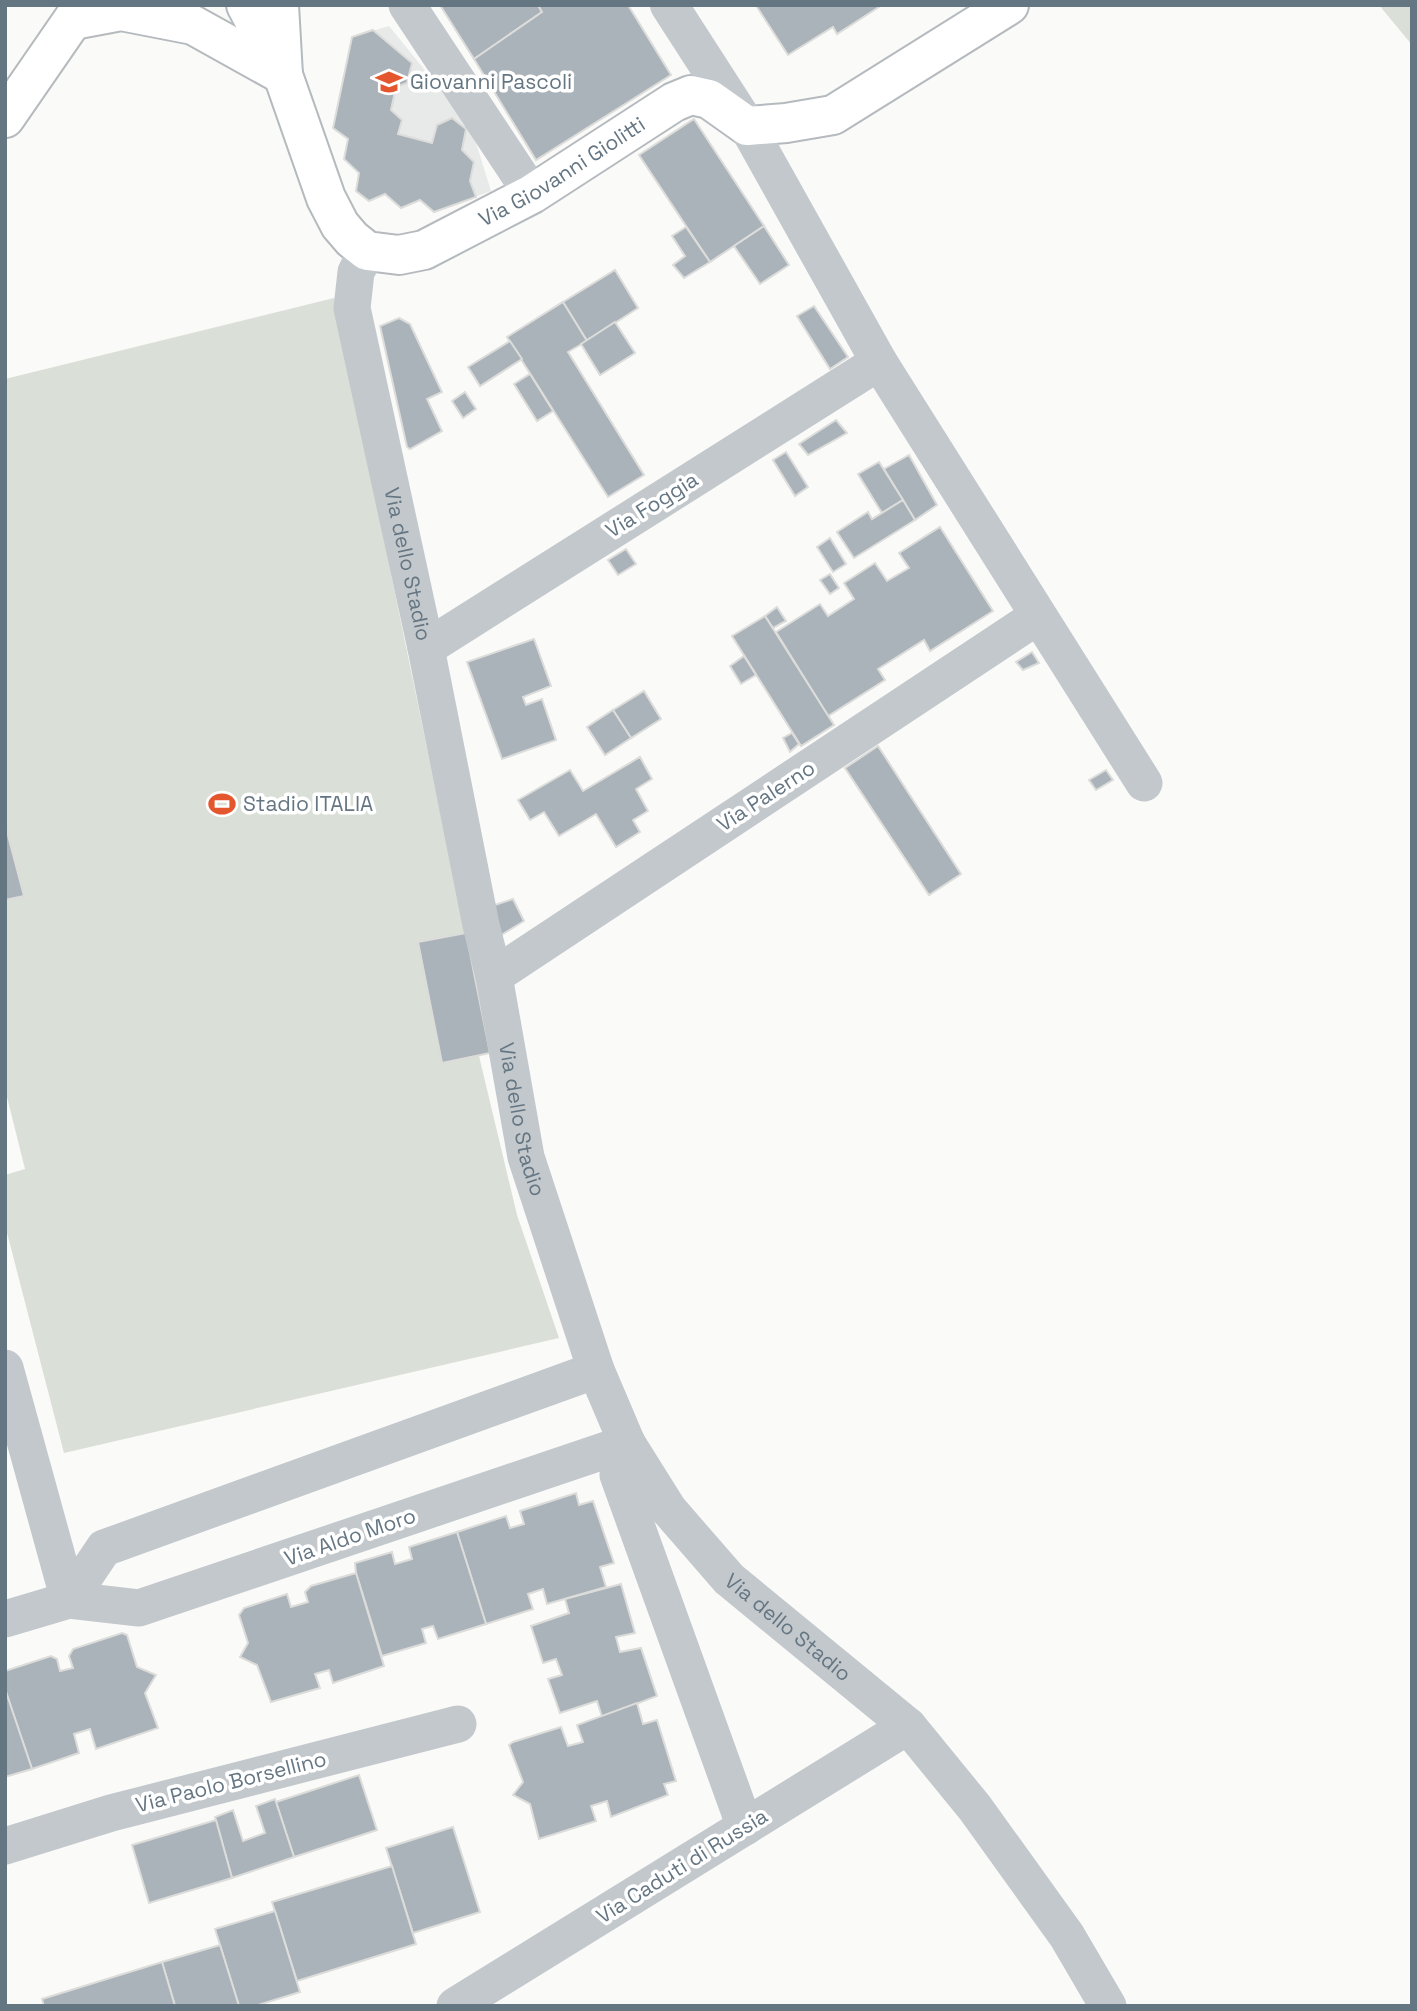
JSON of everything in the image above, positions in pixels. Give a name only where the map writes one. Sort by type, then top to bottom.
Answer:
[{"type":"main road","points":[[246,5],[283,75],[326,198],[340,225],[367,251]]},
{"type":"main road","points":[[279,5],[283,75]]},
{"type":"main road","points":[[747,125],[786,123],[833,115],[1009,5]]},
{"type":"main road","points":[[5,118],[78,13],[121,11],[193,25],[283,75]]},
{"type":"main road","name":"Via Giovanni Giolitti","points":[[367,251],[399,255],[424,250],[532,194],[674,102],[691,95],[709,99],[747,125]]},
{"type":"street","points":[[407,5],[532,194]]},
{"type":"street","points":[[669,5],[747,125],[879,362],[1144,783]]},
{"type":"street","name":"Via dello Stadio","points":[[367,251],[356,272],[352,308],[481,925],[494,976],[526,1157],[596,1370],[627,1443],[669,1510],[729,1580],[908,1726],[983,1818],[1067,1936],[1108,2006]]},
{"type":"street","name":"Via Foggia","points":[[425,648],[879,362]]},
{"type":"street","name":"Via Palerno","points":[[494,976],[1038,616]]},
{"type":"street","points":[[5,1368],[69,1600]]},
{"type":"street","points":[[69,1600],[104,1548],[596,1370]]},
{"type":"street","points":[[627,1443],[618,1475],[745,1827]]},
{"type":"street","name":"Via Aldo Moro","points":[[5,1619],[69,1600],[139,1608],[627,1443]]},
{"type":"street","name":"Via Paolo Borsellino","points":[[5,1846],[111,1813],[458,1724]]},
{"type":"street","name":"Via Caduti di Russia","points":[[455,2006],[908,1726]]},
{"type":"shaded area","points":[[1379,5],[1412,5],[1412,45]]},
{"type":"shaded area","name":"Giovanni Pascoli","points":[[389,26],[471,127],[491,191],[434,212],[420,200],[401,208],[385,194],[369,201],[356,191],[359,173],[344,159],[348,139],[333,128],[352,37]]},
{"type":"shaded area","name":"Stadio ITALIA","points":[[334,298],[490,1053],[479,1056],[517,1215],[559,1338],[64,1453],[5,1225],[5,1175],[25,1169],[5,1089],[5,379]]},
{"type":"building","points":[[440,5],[538,5],[542,12],[474,59]]},
{"type":"building","points":[[538,5],[628,5],[671,75],[536,160],[474,59],[542,12]]},
{"type":"building","points":[[882,5],[837,34],[833,27],[788,55],[757,7]]},
{"type":"building","name":"Giovanni Pascoli","points":[[373,30],[412,63],[407,83],[396,87],[391,110],[402,120],[398,134],[432,143],[437,125],[452,118],[466,129],[462,150],[474,162],[470,181],[476,197],[434,212],[420,200],[401,208],[385,194],[369,201],[356,191],[359,173],[344,159],[348,139],[333,128],[352,37]]},
{"type":"building","points":[[694,119],[764,226],[710,262],[639,155]]},
{"type":"building","points":[[764,226],[789,265],[760,284],[734,246]]},
{"type":"building","points":[[686,227],[710,262],[684,278],[673,265],[685,256],[672,236]]},
{"type":"building","points":[[615,270],[638,308],[587,341],[563,302]]},
{"type":"building","points":[[563,302],[587,341],[568,352],[644,475],[608,497],[507,337]]},
{"type":"building","points":[[814,306],[848,357],[830,369],[797,316]]},
{"type":"building","points":[[399,318],[410,324],[442,392],[427,399],[442,431],[410,449],[407,447],[380,326]]},
{"type":"building","points":[[615,322],[635,353],[600,375],[581,344]]},
{"type":"building","points":[[510,341],[522,359],[480,386],[468,367]]},
{"type":"building","points":[[530,374],[553,411],[537,421],[514,384]]},
{"type":"building","points":[[465,392],[476,409],[463,418],[452,401]]},
{"type":"building","points":[[836,420],[847,433],[808,455],[799,444]]},
{"type":"building","points":[[786,452],[808,487],[795,496],[773,460]]},
{"type":"building","points":[[909,455],[937,505],[915,520],[884,469]]},
{"type":"building","points":[[879,462],[903,500],[882,513],[858,474]]},
{"type":"building","points":[[903,500],[915,520],[854,558],[837,532],[868,512],[872,519]]},
{"type":"building","points":[[940,527],[993,611],[930,651],[924,640],[878,669],[885,680],[828,716],[776,632],[820,604],[828,616],[854,599],[844,583],[875,563],[887,581],[909,568],[899,553]]},
{"type":"building","points":[[830,538],[846,564],[833,572],[817,547]]},
{"type":"building","points":[[626,549],[636,564],[618,575],[608,560]]},
{"type":"building","points":[[830,574],[839,588],[830,594],[820,580]]},
{"type":"building","points":[[777,607],[786,621],[773,628],[765,616]]},
{"type":"building","points":[[765,616],[834,725],[801,746],[732,636]]},
{"type":"building","points":[[534,639],[551,686],[523,697],[526,705],[542,699],[556,740],[502,759],[467,662]]},
{"type":"building","points":[[1032,652],[1039,663],[1023,670],[1016,662]]},
{"type":"building","points":[[744,656],[756,675],[741,684],[730,666]]},
{"type":"building","points":[[644,691],[661,719],[631,738],[613,710]]},
{"type":"building","points":[[613,710],[631,738],[605,755],[587,727]]},
{"type":"building","points":[[792,733],[799,744],[790,752],[783,738]]},
{"type":"building","points":[[878,746],[961,874],[929,895],[845,768]]},
{"type":"building","points":[[640,757],[652,779],[636,789],[648,811],[633,820],[640,832],[616,847],[596,814],[559,836],[544,812],[530,820],[518,800],[570,770],[583,791]]},
{"type":"building","points":[[1106,770],[1113,780],[1096,790],[1089,780]]},
{"type":"building","points":[[5,824],[24,896],[5,900]]},
{"type":"building","points":[[513,899],[524,921],[498,937],[492,906]]},
{"type":"building","points":[[466,933],[490,1053],[442,1063],[418,942]]},
{"type":"building","points":[[576,1493],[579,1505],[593,1501],[614,1563],[600,1567],[606,1587],[547,1604],[543,1589],[528,1594],[533,1609],[486,1624],[457,1532],[506,1516],[510,1528],[524,1524],[520,1511]]},
{"type":"building","points":[[457,1532],[486,1624],[438,1639],[433,1626],[422,1629],[426,1643],[382,1656],[355,1563],[392,1552],[395,1564],[412,1559],[409,1547]]},
{"type":"building","points":[[356,1573],[384,1666],[333,1683],[329,1670],[315,1674],[320,1688],[271,1702],[257,1665],[240,1657],[248,1643],[239,1615],[244,1608],[287,1594],[291,1607],[308,1602],[305,1592],[311,1586]]},
{"type":"building","points":[[621,1584],[635,1633],[616,1637],[620,1652],[641,1648],[657,1696],[602,1717],[597,1701],[560,1713],[548,1679],[562,1675],[556,1659],[543,1663],[531,1626],[569,1613],[565,1599]]},
{"type":"building","points":[[122,1633],[127,1635],[137,1667],[156,1675],[145,1693],[158,1728],[96,1749],[90,1729],[74,1734],[79,1753],[32,1769],[5,1689],[5,1671],[51,1656],[57,1659],[60,1671],[73,1668],[69,1656],[73,1649]]},
{"type":"building","points":[[5,1689],[32,1769],[5,1777]]},
{"type":"building","points":[[637,1703],[643,1724],[657,1720],[676,1781],[664,1784],[668,1795],[611,1817],[607,1801],[591,1806],[596,1821],[539,1839],[530,1804],[513,1795],[523,1782],[509,1745],[561,1727],[568,1746],[583,1742],[577,1725]]},
{"type":"building","points":[[359,1775],[377,1830],[294,1857],[276,1802]]},
{"type":"building","points":[[275,1799],[294,1857],[232,1878],[215,1817],[233,1810],[243,1841],[265,1833],[256,1806]]},
{"type":"building","points":[[216,1820],[232,1878],[149,1903],[132,1845]]},
{"type":"building","points":[[453,1827],[480,1912],[413,1933],[386,1848]]},
{"type":"building","points":[[392,1866],[416,1944],[297,1981],[272,1902]]},
{"type":"building","points":[[275,1911],[300,1992],[255,2006],[239,2006],[215,1929]]},
{"type":"building","points":[[220,1945],[239,2006],[175,2006],[162,1962]]},
{"type":"building","points":[[162,1962],[175,2006],[44,2006],[42,1999]]},
{"type":"place","name":"Giovanni Pascoli","points":[[389,82]]},
{"type":"place","name":"Stadio ITALIA","points":[[222,804]]}]
